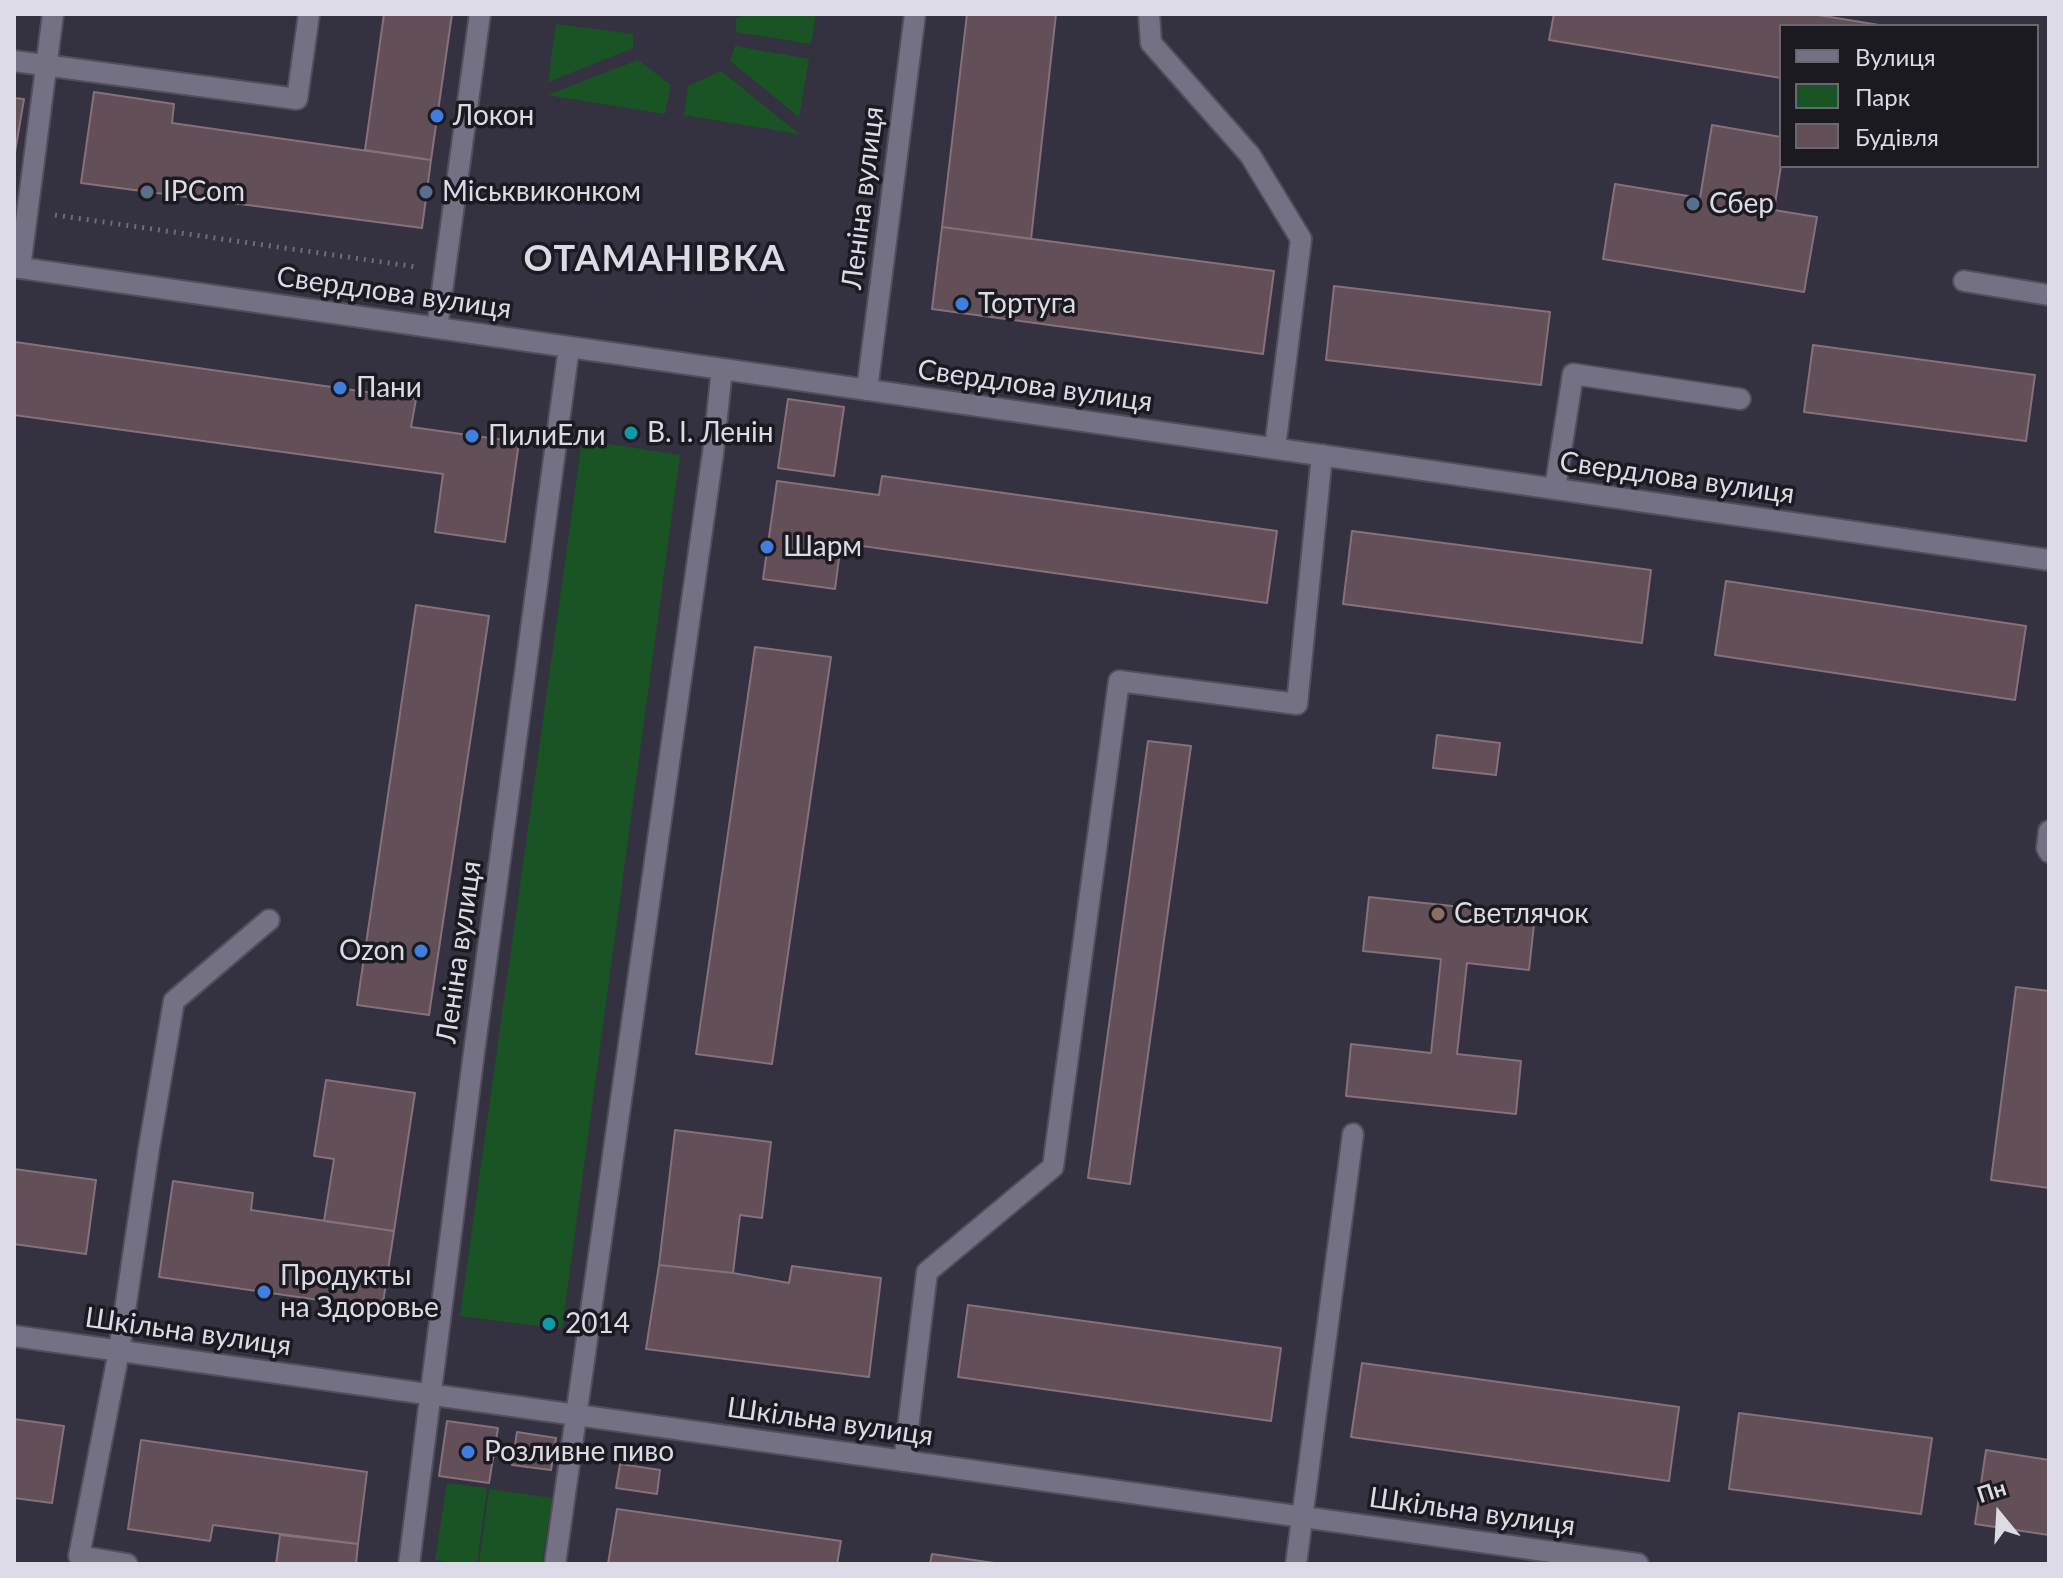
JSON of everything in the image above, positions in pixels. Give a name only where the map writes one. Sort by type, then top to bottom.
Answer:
[{"type":"street","points":[[17,267],[28,211],[53,14]]},
{"type":"street","points":[[14,61],[297,99],[309,14]]},
{"type":"street","points":[[437,328],[480,14]]},
{"type":"street","name":"Леніна вулиця","points":[[867,390],[915,14]]},
{"type":"street","points":[[1149,14],[1151,43],[1250,155],[1301,239],[1275,448]]},
{"type":"street","name":"Свердлова вулиця","points":[[17,267],[2049,560]]},
{"type":"street","points":[[1964,281],[2049,295]]},
{"type":"street","name":"Леніна вулиця","points":[[409,1564],[569,347]]},
{"type":"street","points":[[555,1564],[703,528],[722,369]]},
{"type":"street","points":[[1555,489],[1573,374],[1740,399]]},
{"type":"street","points":[[904,1461],[927,1272],[1053,1167],[1119,681],[1297,704],[1322,455]]},
{"type":"street","points":[[2049,831],[2049,852]]},
{"type":"street","points":[[127,1564],[79,1556],[119,1351],[174,1001],[269,920]]},
{"type":"street","points":[[1296,1564],[1353,1134]]},
{"type":"street","name":"Шкільна вулиця","points":[[14,1336],[1638,1564]]},
{"type":"path","points":[[28,211],[431,269]]},
{"type":"green space","points":[[748,14],[816,14],[811,44],[736,32],[736,19]]},
{"type":"green space","points":[[556,24],[633,34],[633,48],[548,82]]},
{"type":"green space","points":[[735,46],[809,59],[799,117],[730,61]]},
{"type":"green space","points":[[638,60],[671,85],[665,114],[547,95]]},
{"type":"green space","points":[[721,71],[799,134],[684,115],[688,86]]},
{"type":"green space","points":[[582,440],[680,455],[562,1329],[460,1316]]},
{"type":"green space","points":[[447,1483],[487,1488],[477,1564],[435,1560]]},
{"type":"green space","points":[[489,1489],[552,1498],[542,1564],[479,1564]]},
{"type":"building","points":[[384,14],[452,14],[431,160],[365,150]]},
{"type":"building","points":[[967,14],[1056,14],[1031,239],[942,227]]},
{"type":"building","points":[[1554,14],[1812,14],[1873,24],[1779,24],[1779,78],[1549,40]]},
{"type":"building","points":[[94,92],[174,104],[172,123],[431,160],[422,228],[81,183]]},
{"type":"building","points":[[14,98],[24,99],[14,158]]},
{"type":"building","name":"Сбер","points":[[1712,125],[1779,137],[1781,168],[1774,210],[1817,217],[1804,292],[1603,259],[1615,184],[1700,198]]},
{"type":"building","points":[[942,227],[1274,271],[1263,354],[932,309]]},
{"type":"building","points":[[1334,286],[1550,312],[1541,385],[1326,360]]},
{"type":"building","points":[[15,342],[416,399],[411,427],[519,442],[505,542],[435,532],[443,474],[14,415]]},
{"type":"building","points":[[1813,345],[2035,375],[2026,441],[1804,412]]},
{"type":"building","points":[[788,399],[844,407],[834,476],[778,468]]},
{"type":"building","points":[[882,476],[1277,531],[1267,603],[841,543],[835,589],[763,579],[777,481],[879,495]]},
{"type":"building","points":[[1352,531],[1651,570],[1642,643],[1343,604]]},
{"type":"building","points":[[1726,581],[2026,626],[2015,700],[1715,655]]},
{"type":"building","points":[[416,605],[489,616],[429,1015],[357,1005]]},
{"type":"building","points":[[755,647],[831,657],[772,1064],[696,1054]]},
{"type":"building","points":[[1437,735],[1500,743],[1496,775],[1433,768]]},
{"type":"building","points":[[1148,741],[1191,746],[1130,1184],[1088,1178]]},
{"type":"building","points":[[1369,897],[1535,915],[1529,970],[1467,963],[1457,1054],[1521,1061],[1516,1114],[1346,1096],[1351,1044],[1431,1053],[1441,959],[1363,951]]},
{"type":"building","points":[[2016,987],[2049,991],[2049,1188],[1991,1180]]},
{"type":"building","points":[[326,1080],[415,1093],[394,1231],[324,1221],[334,1159],[314,1156]]},
{"type":"building","points":[[675,1130],[771,1142],[762,1218],[740,1215],[733,1273],[659,1265]]},
{"type":"building","points":[[14,1169],[96,1180],[86,1254],[14,1244]]},
{"type":"building","points":[[173,1181],[253,1193],[251,1210],[394,1231],[382,1309],[159,1277]]},
{"type":"building","points":[[659,1265],[789,1283],[792,1266],[881,1278],[869,1377],[646,1349]]},
{"type":"building","points":[[968,1305],[1281,1348],[1271,1421],[958,1377]]},
{"type":"building","points":[[1362,1363],[1679,1407],[1669,1481],[1351,1437]]},
{"type":"building","points":[[1739,1413],[1932,1438],[1921,1514],[1729,1489]]},
{"type":"building","points":[[14,1419],[64,1426],[52,1503],[14,1498]]},
{"type":"building","name":"Розливне пиво","points":[[447,1421],[498,1428],[489,1483],[439,1476]]},
{"type":"building","points":[[517,1432],[556,1438],[551,1470],[512,1465]]},
{"type":"building","points":[[141,1440],[367,1472],[358,1544],[213,1525],[210,1541],[128,1529]]},
{"type":"building","points":[[1986,1450],[2049,1460],[2049,1535],[1975,1524]]},
{"type":"building","points":[[620,1464],[660,1470],[657,1494],[616,1488]]},
{"type":"building","points":[[617,1509],[841,1541],[837,1564],[608,1564]]},
{"type":"building","points":[[280,1535],[358,1544],[356,1564],[276,1564]]},
{"type":"building","points":[[932,1554],[1001,1564],[930,1564]]},
{"type":"place","name":"Локон","points":[[437,116]]},
{"type":"place","name":"IPCom","points":[[147,192]]},
{"type":"place","name":"Міськвиконком","points":[[426,192]]},
{"type":"place","name":"Сбер","points":[[1693,204]]},
{"type":"place","name":"Тортуга","points":[[962,304]]},
{"type":"place","name":"Пани","points":[[340,388]]},
{"type":"place","name":"В. І. Ленін","points":[[631,433]]},
{"type":"place","name":"ПилиЕли","points":[[472,436]]},
{"type":"place","name":"Шарм","points":[[767,547]]},
{"type":"place","name":"Светлячок","points":[[1438,914]]},
{"type":"place","name":"Ozon","points":[[421,951]]},
{"type":"place","name":"Продукты на Здоровье","points":[[264,1292]]},
{"type":"place","name":"2014","points":[[549,1324]]},
{"type":"place","name":"Розливне пиво","points":[[468,1452]]},
{"type":"district","name":"ОТАМАНІВКА","points":[[655,259]]}]
